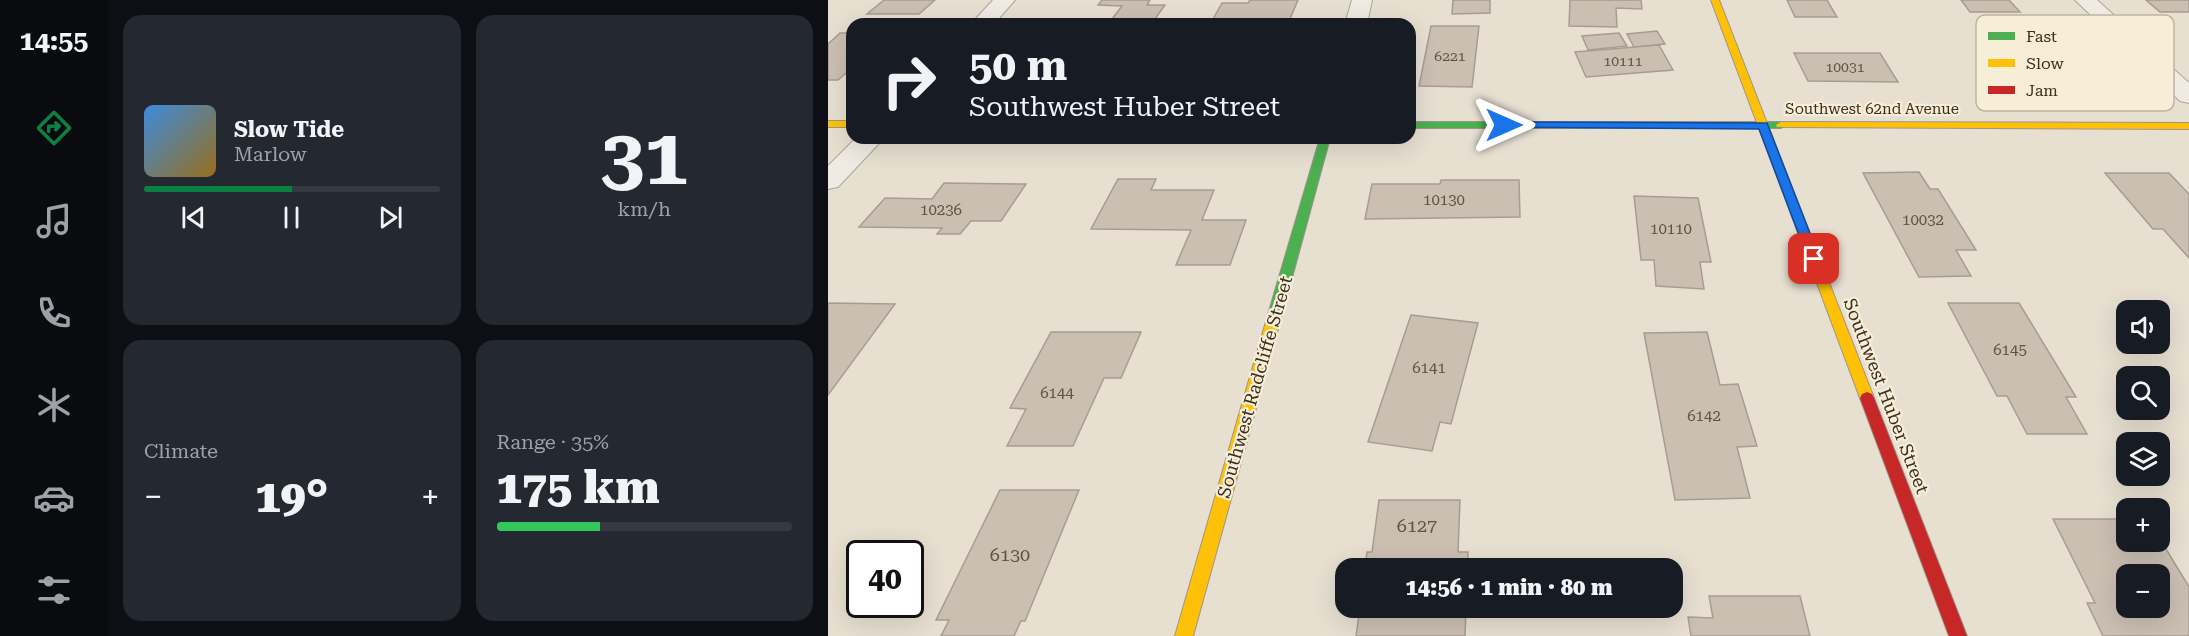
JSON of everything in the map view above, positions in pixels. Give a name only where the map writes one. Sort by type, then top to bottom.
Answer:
[{"type":"street","points":[[988,18],[1005,0]]},
{"type":"street","points":[[1358,18],[1362,0]]},
{"type":"street","name":"Southwest Huber Street","points":[[1715,0],[1958,636]]},
{"type":"street","points":[[2085,0],[2101,15]]},
{"type":"street","points":[[2174,82],[2189,96]]},
{"type":"street","points":[[828,124],[846,124]]},
{"type":"street","name":"Southwest 62nd Avenue","points":[[1416,124],[2189,126]]},
{"type":"street","points":[[828,181],[865,144]]},
{"type":"street","name":"Southwest Radcliffe Street","points":[[1184,636],[1323,144]]},
{"type":"building","points":[[884,0],[935,0],[919,14],[867,14]]},
{"type":"building","points":[[1102,0],[1150,0],[1147,5],[1165,5],[1156,18],[1113,18],[1122,6],[1098,5]]},
{"type":"building","points":[[1250,0],[1298,0],[1290,18],[1214,18],[1222,3],[1248,3]]},
{"type":"building","points":[[1453,0],[1490,0],[1490,13],[1452,14]]},
{"type":"building","points":[[1570,0],[1641,0],[1642,9],[1616,8],[1617,27],[1569,26]]},
{"type":"building","points":[[1787,0],[1827,0],[1837,17],[1795,17]]},
{"type":"building","points":[[1961,0],[2009,0],[2020,12],[1970,12]]},
{"type":"building","points":[[2146,0],[2189,0],[2189,12],[2160,12]]},
{"type":"building","points":[[1431,26],[1479,26],[1472,87],[1419,86]]},
{"type":"building","points":[[1657,31],[1665,44],[1634,47],[1627,34]]},
{"type":"building","points":[[840,33],[846,33],[846,73],[838,80],[828,80],[828,44]]},
{"type":"building","points":[[1619,33],[1627,46],[1588,50],[1582,36]]},
{"type":"building","points":[[1659,45],[1673,70],[1586,77],[1575,52]]},
{"type":"building","points":[[1794,53],[1880,53],[1898,82],[1808,81]]},
{"type":"building","points":[[1919,172],[1930,189],[1938,189],[1976,250],[1956,250],[1971,276],[1919,277],[1863,173]]},
{"type":"building","points":[[2105,173],[2169,173],[2189,194],[2189,258],[2163,229],[2153,229]]},
{"type":"building","points":[[1118,179],[1156,179],[1151,190],[1214,190],[1202,220],[1246,220],[1230,265],[1176,265],[1191,230],[1091,229]]},
{"type":"building","points":[[1441,180],[1519,180],[1520,217],[1365,219],[1372,184],[1440,184]]},
{"type":"building","points":[[944,183],[1026,184],[1001,221],[971,221],[960,234],[937,234],[942,228],[859,227],[885,198],[932,199]]},
{"type":"building","points":[[1634,196],[1698,198],[1711,262],[1700,262],[1704,289],[1656,286],[1654,260],[1641,260]]},
{"type":"building","points":[[828,303],[895,304],[828,395]]},
{"type":"building","points":[[1948,303],[2019,303],[2076,397],[2066,397],[2087,434],[2027,434],[2007,396],[1997,396]]},
{"type":"building","points":[[1411,315],[1478,323],[1451,424],[1440,422],[1432,451],[1368,442]]},
{"type":"building","points":[[1051,332],[1141,332],[1121,378],[1104,378],[1073,446],[1007,446],[1026,409],[1010,408]]},
{"type":"building","points":[[1707,332],[1720,385],[1738,384],[1757,446],[1737,447],[1750,498],[1675,500],[1644,333]]},
{"type":"building","points":[[1000,490],[1079,490],[1025,621],[1021,621],[1014,636],[941,636],[949,620],[936,620]]},
{"type":"building","points":[[1379,500],[1460,500],[1458,552],[1468,552],[1468,558],[1366,558],[1367,552],[1372,552]]},
{"type":"building","points":[[2053,519],[2116,519],[2116,552],[2168,552],[2189,587],[2189,636],[2103,636],[2087,603],[2095,603]]},
{"type":"building","points":[[1709,596],[1800,596],[1810,636],[1691,636],[1688,617],[1713,618]]},
{"type":"building","points":[[1359,618],[1466,618],[1465,636],[1356,636]]},
{"type":"traffic: fast","points":[[1416,125],[1781,125]]},
{"type":"traffic: fast","points":[[1274,318],[1323,144]]},
{"type":"traffic: slow","points":[[1715,0],[1867,398]]},
{"type":"traffic: slow","points":[[828,124],[846,124]]},
{"type":"traffic: slow","points":[[1781,125],[2189,126]]},
{"type":"traffic: slow","points":[[1184,636],[1274,318]]},
{"type":"traffic: jam","points":[[1867,398],[1958,636]]},
{"type":"route","points":[[1504,125],[1763,125],[1814,259]]}]
